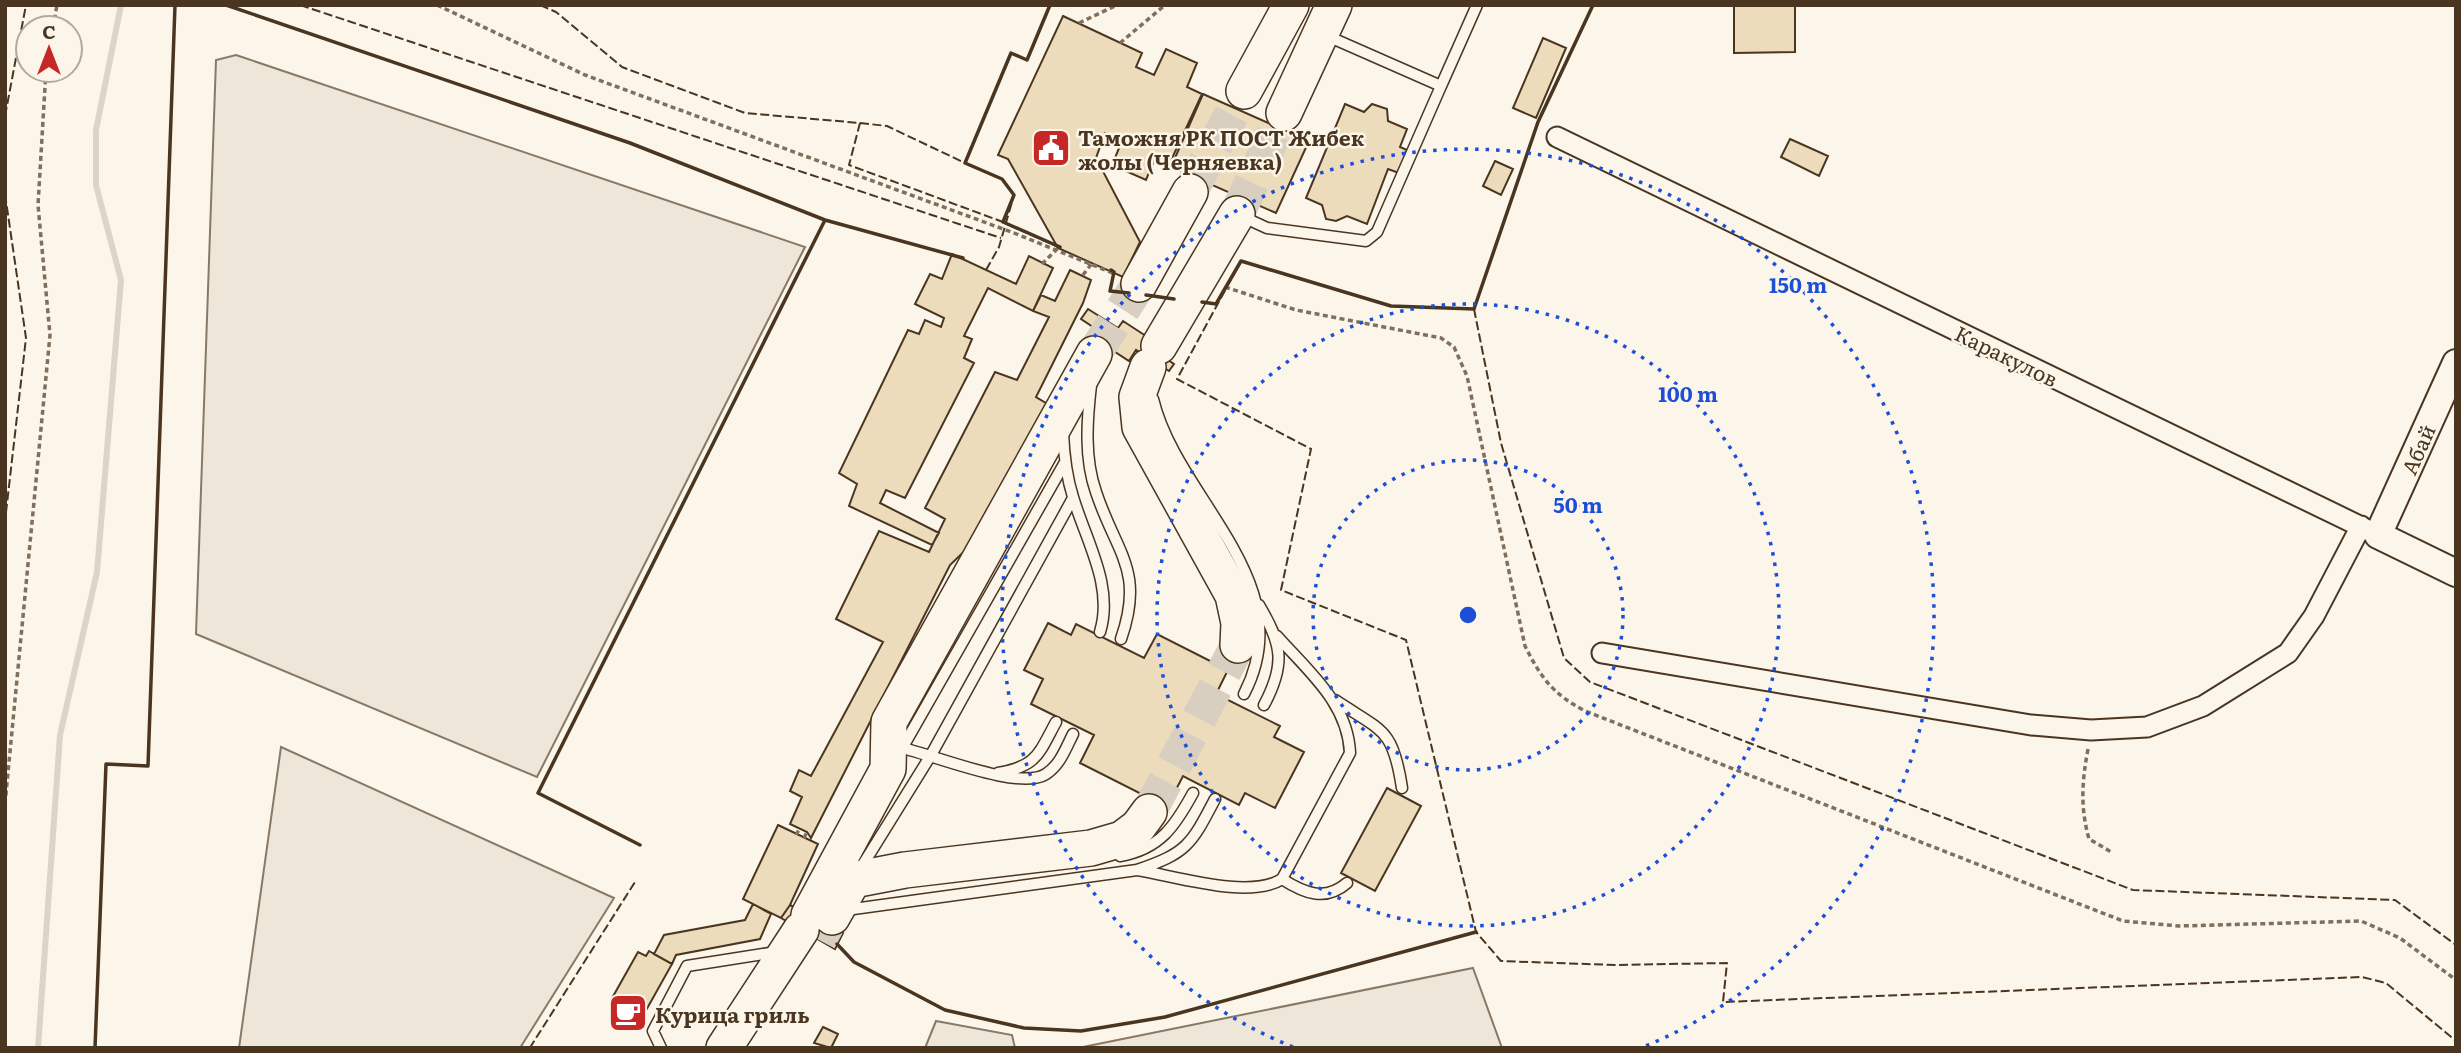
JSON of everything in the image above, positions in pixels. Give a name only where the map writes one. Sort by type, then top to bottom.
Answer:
[{"type":"highway","points":[[1244,91],[1292,5]]},
{"type":"highway","points":[[1284,113],[1327,19]]},
{"type":"highway","points":[[1139,284],[1190,192]]},
{"type":"highway","points":[[1237,214],[1154,357],[1137,397],[1140,427],[1233,595],[1239,623],[1238,645]]},
{"type":"highway","points":[[752,1048],[895,759],[889,722],[1098,350]]},
{"type":"highway","points":[[724,1048],[813,928],[853,880],[1012,864],[1091,848],[1122,838],[1138,827],[1150,812]]},
{"type":"main road","name":"Абай","points":[[2369,530],[2456,363]]},
{"type":"main road","name":"Каракулов","points":[[2369,530],[2456,573]]},
{"type":"street","name":"Каракулов","points":[[1557,137],[2369,530]]},
{"type":"street","points":[[1602,653],[2031,725],[2091,730],[2147,727],[2203,706],[2288,653],[2369,530]]},
{"type":"lane","points":[[1237,214],[1266,228],[1366,241],[1377,232],[1477,5]]},
{"type":"lane","points":[[1327,19],[1441,86]]},
{"type":"lane","points":[[1098,350],[1086,424],[1095,491],[1130,575],[1131,611],[1121,639]]},
{"type":"lane","points":[[1154,357],[1151,392],[1157,415],[1245,572],[1277,636],[1333,699],[1387,734],[1397,755],[1402,788]]},
{"type":"lane","points":[[1063,411],[1064,464],[1103,585],[1106,615],[1100,632]]},
{"type":"lane","points":[[895,759],[1064,464]]},
{"type":"lane","points":[[853,880],[931,755],[1073,498]]},
{"type":"lane","points":[[1244,694],[1254,677],[1261,648],[1258,602]]},
{"type":"lane","points":[[1264,705],[1272,689],[1279,657],[1277,636]]},
{"type":"lane","points":[[1137,870],[1250,889],[1271,887],[1282,879],[1350,753],[1350,734],[1333,699]]},
{"type":"lane","points":[[994,774],[1023,768],[1033,760],[1056,722]]},
{"type":"lane","points":[[895,759],[931,755],[994,774],[1029,780],[1044,776],[1056,766],[1073,734]]},
{"type":"lane","points":[[1112,857],[1137,853],[1163,839],[1176,825],[1193,793]]},
{"type":"lane","points":[[662,1048],[653,1031],[687,966],[813,928],[1137,870],[1172,858],[1191,843],[1215,799]]},
{"type":"lane","points":[[1282,879],[1306,894],[1338,891],[1347,883]]},
{"type":"path","points":[[437,5],[585,75],[1014,233],[1139,284]]},
{"type":"path","points":[[1079,23],[1117,5]]},
{"type":"path","points":[[1120,43],[1165,5]]},
{"type":"path","points":[[5,804],[50,335],[38,205],[45,84]]},
{"type":"path","points":[[1042,264],[1058,248]]},
{"type":"path","points":[[1083,275],[1092,263]]},
{"type":"path","points":[[2091,730],[2082,785],[2082,812],[2089,838],[2113,853]]},
{"type":"path","points":[[796,835],[800,828]]},
{"type":"path","points":[[804,838],[807,832]]},
{"type":"shaded area","points":[[236,55],[805,247],[537,777],[196,634],[216,60]]},
{"type":"shaded area","points":[[281,747],[614,898],[520,1048],[239,1048]]},
{"type":"shaded area","points":[[1473,968],[1502,1048],[1078,1048]]},
{"type":"shaded area","points":[[936,1021],[1012,1035],[1015,1048],[925,1048]]},
{"type":"building","points":[[1734,5],[1795,5],[1795,52],[1734,53]]},
{"type":"building","name":"Таможня РК ПОСТ Жибек жолы (Черняевка)","points":[[1063,16],[1142,53],[1136,67],[1154,75],[1166,49],[1197,63],[1187,87],[1202,94],[1168,167],[1154,161],[1146,180],[1112,165],[1122,141],[1105,133],[1096,158],[1140,242],[1123,277],[1058,248],[1008,159],[998,155]]},
{"type":"building","points":[[1543,38],[1566,48],[1536,118],[1513,108]]},
{"type":"building","points":[[1203,94],[1309,141],[1276,213],[1171,167]]},
{"type":"building","points":[[1345,104],[1364,112],[1372,104],[1387,109],[1388,121],[1407,129],[1400,147],[1407,150],[1399,173],[1388,169],[1367,224],[1347,216],[1336,221],[1326,219],[1322,205],[1306,198]]},
{"type":"building","points":[[1790,139],[1828,156],[1819,176],[1781,157]]},
{"type":"building","points":[[1495,161],[1513,169],[1501,195],[1483,186]]},
{"type":"building","points":[[952,254],[1016,284],[1029,256],[1053,268],[1033,311],[988,288],[964,336],[972,339],[964,358],[974,363],[905,498],[886,490],[880,503],[939,533],[932,545],[849,506],[857,484],[839,473],[908,330],[919,334],[925,320],[941,327],[944,318],[915,304],[930,274],[942,279]]},
{"type":"building","points":[[1070,270],[1091,280],[1083,303],[1036,397],[1051,406],[976,540],[950,565],[811,838],[807,832],[790,824],[802,797],[790,791],[799,770],[811,776],[883,642],[836,619],[879,531],[929,552],[945,519],[925,508],[995,372],[1017,380],[1049,317],[1033,311],[1041,295],[1055,301]]},
{"type":"building","points":[[1088,309],[1118,328],[1123,321],[1149,338],[1145,345],[1174,364],[1169,371],[1136,350],[1129,361],[1106,346],[1111,339],[1081,319]]},
{"type":"building","points":[[1048,623],[1071,635],[1076,624],[1144,658],[1157,634],[1228,670],[1216,694],[1280,726],[1274,737],[1304,752],[1275,808],[1245,793],[1239,805],[1183,776],[1167,807],[1080,763],[1094,735],[1031,704],[1043,679],[1024,670]]},
{"type":"building","points":[[1387,788],[1421,806],[1375,891],[1341,873]]},
{"type":"building","points":[[778,825],[818,844],[790,905],[781,918],[743,899]]},
{"type":"building","points":[[753,904],[771,914],[760,939],[676,955],[672,964],[654,954],[664,935],[745,920]]},
{"type":"building","points":[[790,905],[843,933],[835,949],[781,918]]},
{"type":"building","points":[[649,951],[672,964],[635,1030],[614,1018],[621,1006],[611,1000],[638,952],[646,956]]},
{"type":"building","points":[[823,1027],[838,1034],[831,1048],[814,1043]]},
{"type":"waterway","points":[[38,1048],[60,735],[97,572],[121,280],[96,185],[96,130],[121,5]]},
{"type":"tunnel","points":[[1190,192],[1244,91]]},
{"type":"tunnel","points":[[1237,214],[1284,113]]},
{"type":"tunnel","points":[[1094,354],[1139,284]]},
{"type":"tunnel","points":[[1149,812],[1238,645]]},
{"type":"tunnel","points":[[819,940],[827,925]]},
{"type":"fence","points":[[5,116],[26,5]]},
{"type":"fence","points":[[300,5],[1001,238]]},
{"type":"fence","points":[[540,5],[556,12],[622,67],[745,113],[860,123],[849,165],[1003,222],[1058,247]]},
{"type":"fence","points":[[986,270],[999,247],[1014,195],[1002,179],[965,163],[1011,53],[1027,60],[1050,5]]},
{"type":"fence","points":[[1593,5],[1538,122],[1474,309],[1391,306],[1241,261],[1177,379],[1311,449],[1281,590],[1406,640],[1476,932],[1501,961],[1615,965],[1727,963],[1723,1002],[2362,977],[2386,983],[2456,1041]]},
{"type":"fence","points":[[860,123],[887,126],[965,163]]},
{"type":"fence","points":[[5,194],[26,338],[5,521]]},
{"type":"fence","points":[[1474,309],[1501,443],[1564,658],[1590,682],[2133,890],[2395,900],[2456,945]]},
{"type":"fence","points":[[533,1048],[531,1046],[635,882]]},
{"type":"wall","points":[[95,1048],[106,764],[148,766],[175,5]]},
{"type":"wall","points":[[226,5],[630,143],[825,220],[963,258]]},
{"type":"wall","points":[[1050,5],[1027,60],[1011,53],[965,163],[1002,179],[1014,195],[1003,222],[1060,247]]},
{"type":"wall","points":[[1202,302],[1216,304],[1241,261],[1391,306],[1474,309],[1538,122],[1593,5]]},
{"type":"wall","points":[[640,845],[538,793],[825,220]]},
{"type":"wall","points":[[1111,270],[1114,272],[1110,291],[1129,293]]},
{"type":"wall","points":[[1146,295],[1174,299]]},
{"type":"wall","points":[[837,944],[854,962],[945,1010],[1024,1028],[1081,1031],[1165,1017],[1476,932]]},
{"type":"place","name":"Таможня РК ПОСТ Жибек жолы (Черняевка)","points":[[1051,148]]},
{"type":"place","name":"Курица гриль","points":[[628,1013]]}]
